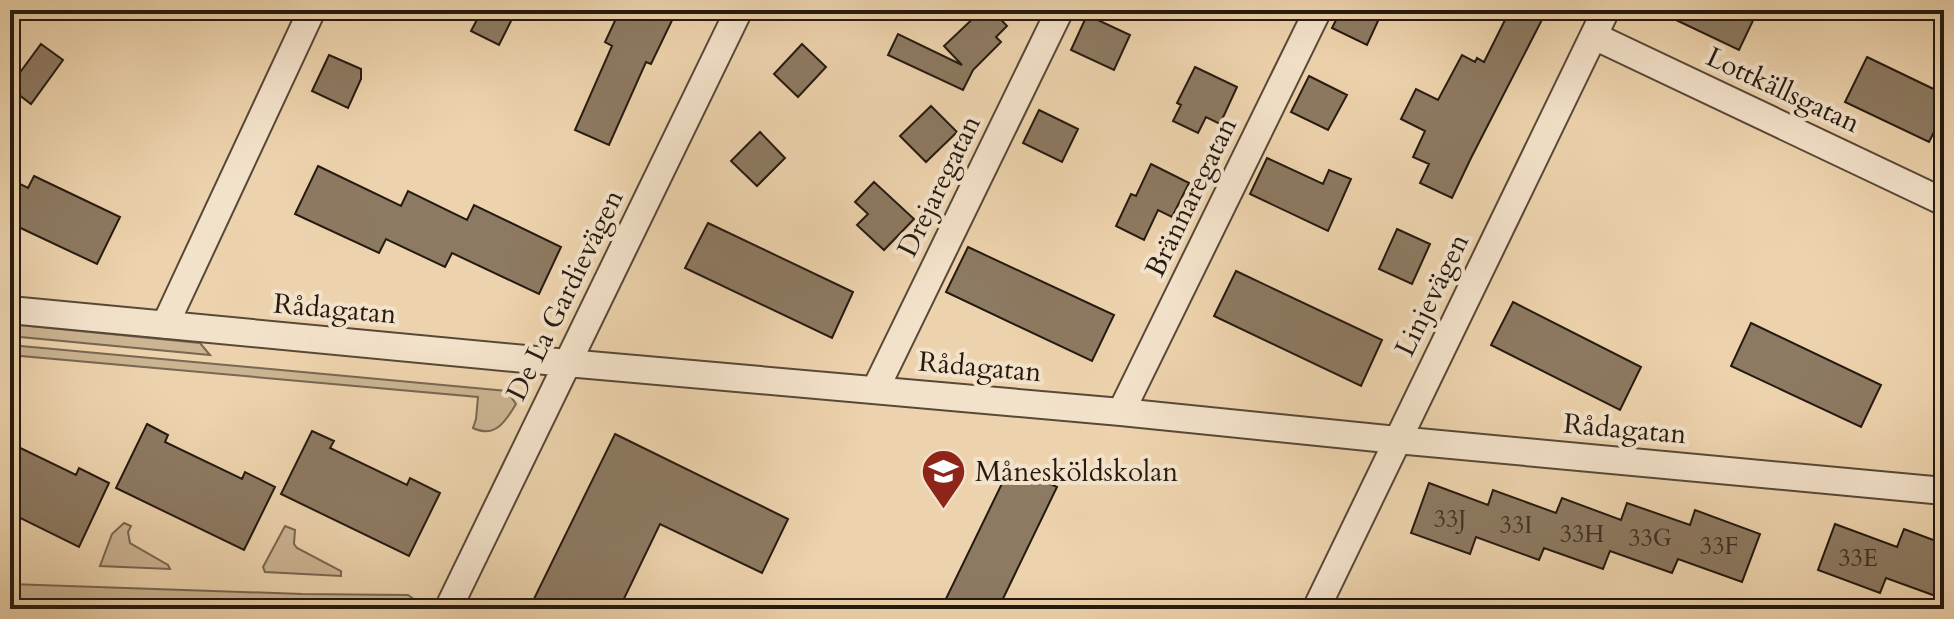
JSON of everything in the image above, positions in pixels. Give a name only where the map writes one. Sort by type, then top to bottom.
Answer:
[{"type":"street","points":[[165,325],[312,10]]},
{"type":"street","name":"De La Gardievägen","points":[[448,609],[739,10]]},
{"type":"street","name":"Drejaregatan","points":[[875,390],[1060,10]]},
{"type":"street","name":"Brännaregatan","points":[[1121,412],[1318,10]]},
{"type":"street","name":"Linjevägen","points":[[1316,609],[1606,10]]},
{"type":"street","name":"Lottkällsgatan","points":[[1594,36],[1944,202]]},
{"type":"street","name":"Rådagatan","points":[[10,310],[1944,491]]},
{"type":"shaded area","points":[[10,324],[200,343],[210,355],[10,336]]},
{"type":"shaded area","points":[[10,345],[507,391],[516,404],[494,430],[481,431],[473,428],[478,397],[10,355]]},
{"type":"shaded area","points":[[124,523],[131,526],[128,532],[130,543],[170,569],[100,566],[112,534]]},
{"type":"shaded area","points":[[285,526],[295,530],[294,544],[297,548],[341,571],[341,576],[265,572],[263,567]]},
{"type":"shaded area","points":[[10,584],[408,595],[418,602],[415,609],[10,609]]},
{"type":"building","points":[[482,10],[490,10],[511,21],[499,45],[471,31]]},
{"type":"building","points":[[620,10],[677,10],[651,64],[646,62],[609,145],[575,130],[612,46],[605,42]]},
{"type":"building","points":[[982,10],[992,10],[1007,26],[996,37],[1001,42],[973,70],[963,90],[888,55],[898,34],[962,65],[944,46]]},
{"type":"building","points":[[1341,10],[1383,10],[1367,45],[1332,28]]},
{"type":"building","points":[[1510,10],[1547,10],[1452,198],[1420,183],[1429,164],[1413,157],[1425,131],[1401,119],[1416,89],[1438,100],[1462,55],[1475,62],[1477,58],[1484,62]]},
{"type":"building","points":[[1655,10],[1758,10],[1739,50]]},
{"type":"building","points":[[1087,15],[1130,35],[1114,70],[1071,50]]},
{"type":"building","points":[[41,44],[63,60],[31,104],[10,86]]},
{"type":"building","points":[[802,44],[826,67],[798,97],[774,74]]},
{"type":"building","points":[[329,55],[361,69],[361,79],[348,108],[312,91]]},
{"type":"building","points":[[1867,57],[1944,94],[1944,112],[1929,142],[1845,102]]},
{"type":"building","points":[[1195,67],[1237,87],[1220,124],[1206,117],[1198,133],[1173,121],[1181,105],[1177,103]]},
{"type":"building","points":[[1309,76],[1347,95],[1328,130],[1291,112]]},
{"type":"building","points":[[931,106],[957,132],[926,162],[900,136]]},
{"type":"building","points":[[1039,110],[1078,129],[1062,162],[1023,143]]},
{"type":"building","points":[[760,132],[785,158],[757,186],[731,161]]},
{"type":"building","points":[[1267,158],[1323,184],[1329,170],[1351,179],[1328,231],[1250,194]]},
{"type":"building","points":[[1151,164],[1189,183],[1172,217],[1158,210],[1144,240],[1116,226],[1131,194],[1136,196]]},
{"type":"building","points":[[318,166],[401,206],[408,191],[467,220],[474,205],[561,247],[539,294],[452,253],[445,267],[386,239],[379,253],[295,214]]},
{"type":"building","points":[[34,176],[120,217],[97,264],[10,223],[10,179],[28,188]]},
{"type":"building","points":[[874,182],[914,219],[884,250],[857,225],[868,214],[855,202]]},
{"type":"building","points":[[708,223],[853,292],[832,338],[685,268]]},
{"type":"building","points":[[1397,229],[1430,244],[1412,284],[1379,269]]},
{"type":"building","points":[[968,247],[1114,315],[1092,361],[946,292]]},
{"type":"building","points":[[1236,271],[1382,340],[1361,386],[1214,316]]},
{"type":"building","points":[[1513,302],[1641,367],[1620,410],[1491,345]]},
{"type":"building","points":[[1751,323],[1881,385],[1861,427],[1731,366]]},
{"type":"building","points":[[147,424],[168,435],[165,442],[242,479],[245,472],[275,487],[244,550],[116,488]]},
{"type":"building","points":[[312,431],[334,441],[330,448],[407,485],[410,478],[440,493],[409,556],[281,494]]},
{"type":"building","points":[[615,434],[788,519],[762,573],[660,524],[619,609],[529,609]]},
{"type":"building","points":[[10,443],[76,475],[79,468],[109,483],[79,547],[10,513]]},
{"type":"building","points":[[1011,465],[1057,487],[998,609],[941,609]]},
{"type":"building","points":[[1429,483],[1488,505],[1493,490],[1556,513],[1562,498],[1621,520],[1627,503],[1690,525],[1695,510],[1760,534],[1742,582],[1678,559],[1672,573],[1610,551],[1603,569],[1544,548],[1539,560],[1476,537],[1470,554],[1411,533]]},
{"type":"building","points":[[1835,524],[1897,547],[1904,529],[1944,544],[1944,599],[1886,578],[1880,593],[1818,570]]},
{"type":"place","name":"Månesköldskolan","points":[[944,511]]}]
